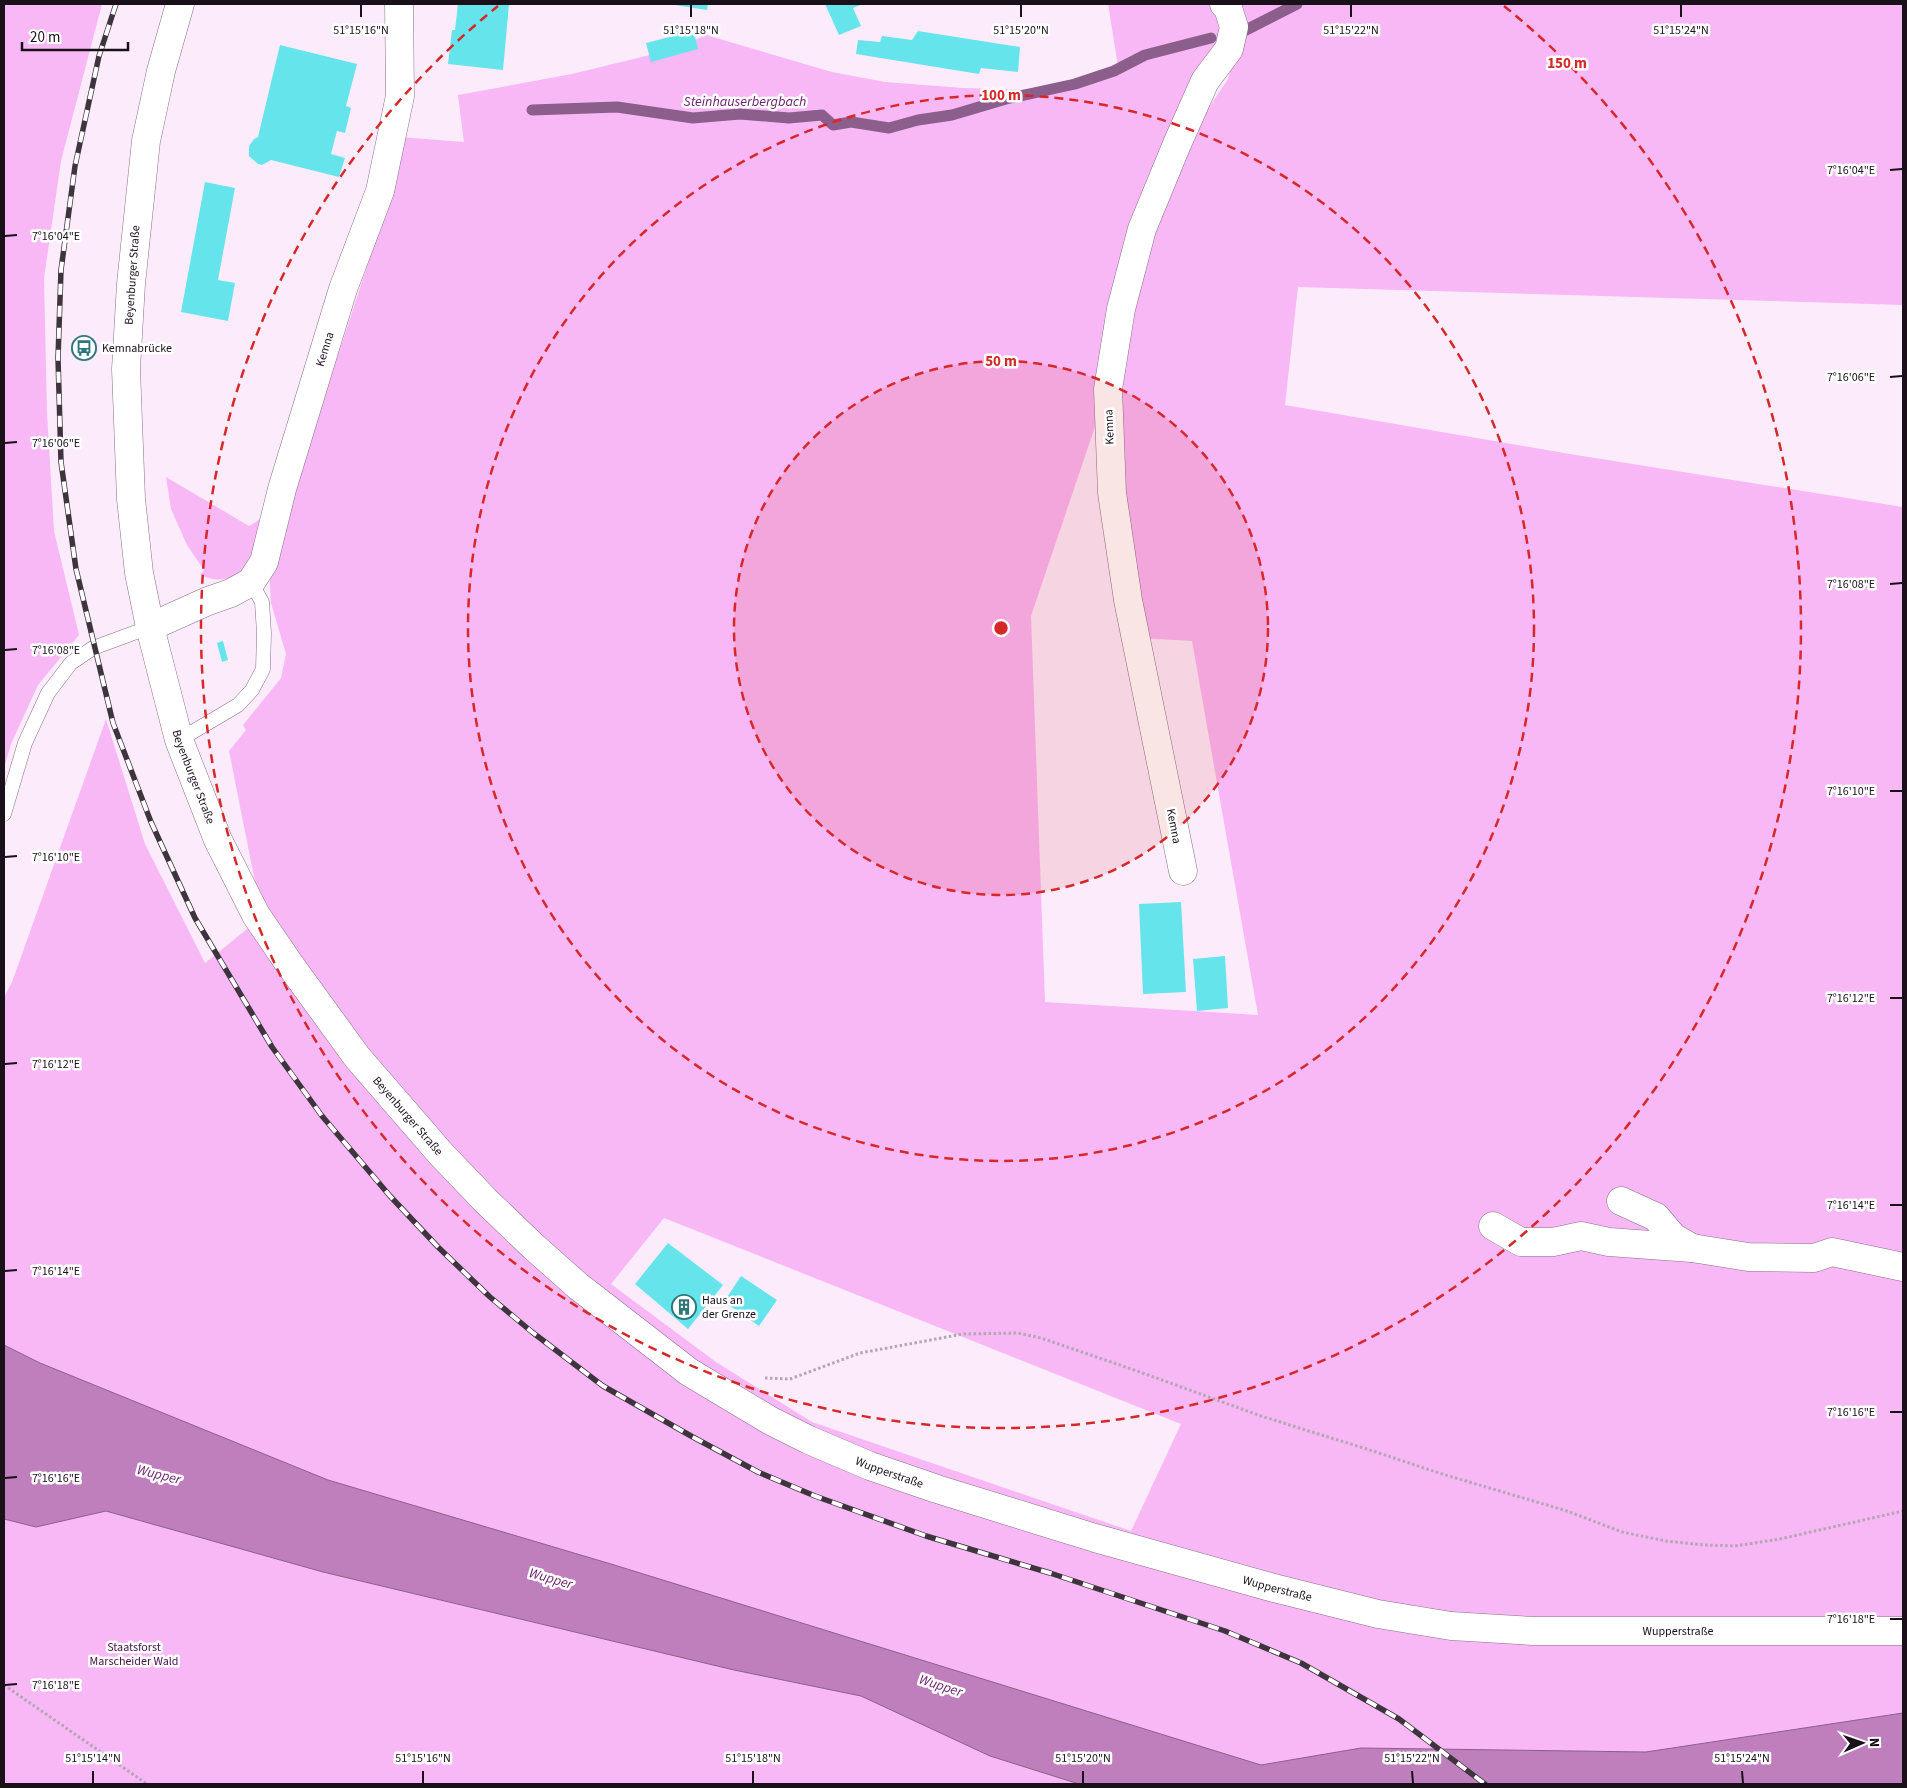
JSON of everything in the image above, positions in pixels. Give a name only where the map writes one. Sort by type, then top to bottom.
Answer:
[{"type":"main road","name":"Beyenburger Straße","points":[[180,4],[161,71],[146,141],[130,293],[126,369],[132,499],[139,573],[150,627],[179,740],[218,840],[256,915],[357,1058],[486,1201],[534,1247],[578,1286],[689,1372]]},
{"type":"main road","name":"Kemna","points":[[150,627],[208,601],[231,593],[251,582],[264,562],[282,489],[340,299],[380,191],[400,96],[400,4]]},
{"type":"main road","name":"Kemna","points":[[1183,871],[1125,580],[1112,493],[1108,389],[1121,309],[1142,229],[1177,144],[1206,81],[1229,49],[1234,27],[1228,8],[1224,4]]},
{"type":"main road","points":[[1620,1201],[1656,1217],[1674,1237],[1692,1248]]},
{"type":"main road","points":[[1492,1226],[1521,1242],[1553,1242],[1581,1236],[1609,1242],[1692,1248],[1748,1258],[1814,1258],[1832,1252],[1903,1267]]},
{"type":"main road","name":"Wupperstraße","points":[[689,1372],[809,1440],[870,1466],[1095,1538],[1264,1585],[1378,1614],[1451,1626],[1533,1630],[1903,1630]]},
{"type":"lane","points":[[179,740],[238,705],[252,690],[263,670],[264,632],[262,602],[251,582]]},
{"type":"lane","points":[[4,814],[25,743],[48,693],[71,663],[93,648],[150,627]]},
{"type":"path","points":[[764,1378],[790,1379],[860,1353],[963,1334],[1018,1333],[1041,1338],[1261,1416],[1373,1450],[1439,1473],[1567,1511],[1622,1532],[1666,1541],[1706,1546],[1735,1546],[1780,1539],[1903,1511]]},
{"type":"path","points":[[4,1685],[147,1784]]},
{"type":"green space","points":[[4,4],[102,4],[61,161],[44,278],[47,413],[54,531],[79,635],[38,685],[11,744],[4,768]]},
{"type":"green space","points":[[1108,4],[1213,4],[1222,33],[1200,121],[1228,79],[1235,53],[1235,4],[1903,4],[1903,305],[1298,287],[1285,405],[1570,454],[1903,507],[1903,1713],[1646,1752],[1361,1748],[1261,1765],[611,1564],[328,1480],[40,1363],[4,1345],[4,998],[12,982],[106,719],[145,844],[205,963],[262,917],[229,751],[246,730],[243,725],[281,678],[286,654],[271,603],[269,568],[385,211],[400,137],[464,142],[458,95],[572,74],[678,48],[706,35],[832,72],[885,82],[963,88],[1032,90],[1073,86],[1118,66]],"holes":[[[1106,394],[1139,638],[1192,641],[1258,1015],[1045,1002],[1031,616]],[[664,1218],[1181,1424],[1131,1531],[812,1422],[716,1362],[611,1284]]]},
{"type":"green space","points":[[166,477],[249,526],[265,516],[247,569],[230,578],[219,580],[200,575],[204,570],[187,545],[171,509]]},
{"type":"green space","name":"Staatsforst Marscheider Wald","points":[[106,1511],[323,1572],[734,1670],[861,1696],[990,1756],[1079,1784],[4,1784],[4,1519],[36,1527]]},
{"type":"water","name":"Wupper","points":[[4,1345],[40,1363],[328,1480],[611,1564],[1261,1765],[1361,1748],[1646,1752],[1903,1713],[1903,1784],[1079,1784],[990,1756],[861,1696],[734,1670],[323,1572],[106,1511],[36,1527],[4,1519]]},
{"type":"building","points":[[458,4],[509,4],[503,70],[448,64],[452,30],[455,30]]},
{"type":"building","points":[[668,4],[708,4],[707,10]]},
{"type":"building","points":[[825,4],[863,4],[853,8],[861,26],[839,35]]},
{"type":"building","points":[[692,24],[698,49],[651,62],[646,43],[677,35],[675,28]]},
{"type":"building","points":[[918,31],[1020,47],[1018,72],[981,68],[979,74],[856,54],[858,40],[880,42],[882,36],[912,40]]},
{"type":"building","points":[[280,45],[357,64],[346,106],[351,108],[345,133],[337,131],[331,154],[345,158],[339,177],[271,160],[262,165],[249,156],[249,146],[258,137]]},
{"type":"building","points":[[205,182],[235,188],[218,280],[235,283],[228,321],[181,312]]},
{"type":"building","points":[[223,641],[228,660],[222,662],[217,643]]},
{"type":"building","points":[[1181,902],[1186,992],[1143,994],[1139,904]]},
{"type":"building","points":[[1225,956],[1228,1008],[1197,1011],[1193,959]]},
{"type":"building","name":"Haus an der Grenze","points":[[668,1243],[723,1285],[688,1329],[635,1284]]},
{"type":"building","points":[[741,1276],[777,1300],[759,1326],[724,1302]]},
{"type":"waterway","name":"Steinhauserbergbach","points":[[1244,31],[1297,4]]},
{"type":"waterway","name":"Steinhauserbergbach","points":[[532,110],[617,107],[693,118],[740,114],[789,118],[822,115],[833,125],[851,122],[889,128],[918,120],[952,115],[1006,99],[1075,84],[1114,71],[1145,55],[1211,38]]},
{"type":"railway","points":[[116,4],[99,56],[75,166],[61,270],[58,358],[61,462],[76,569],[113,723],[151,822],[195,918],[272,1047],[322,1116],[390,1196],[438,1247],[490,1297],[532,1332],[603,1386],[758,1472],[815,1496],[926,1536],[1050,1573],[1225,1631],[1301,1663],[1399,1719],[1485,1784]]},
{"type":"place","name":"Kemnabrücke","points":[[84,348]]},
{"type":"place","name":"Haus an der Grenze","points":[[684,1307]]}]
